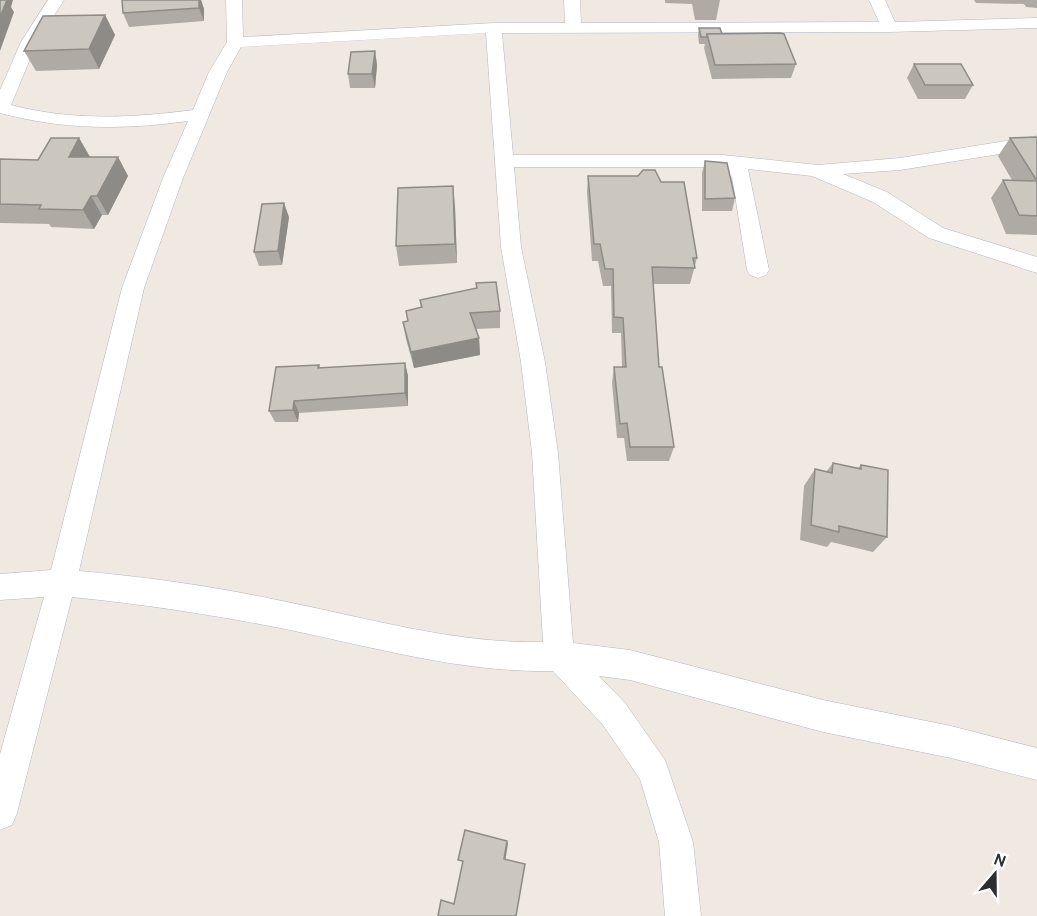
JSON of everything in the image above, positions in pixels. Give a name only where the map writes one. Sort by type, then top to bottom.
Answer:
[{"type":"street","points":[[56,0],[29,42],[1,108],[39,120],[93,125],[200,114]]},
{"type":"street","points":[[0,813],[62,583],[133,288],[200,114],[218,72],[235,42],[234,0]]},
{"type":"street","points":[[572,0],[573,27]]},
{"type":"street","points":[[878,0],[889,27]]},
{"type":"street","points":[[235,42],[494,28],[889,27],[1037,23]]},
{"type":"street","points":[[494,28],[511,248],[533,362],[545,453],[552,583],[559,656],[614,714],[654,771],[676,842],[683,916]]},
{"type":"street","points":[[506,162],[723,161],[814,170],[900,164],[1037,142]]},
{"type":"street","points":[[723,161],[741,174],[758,270]]},
{"type":"street","points":[[814,170],[880,197],[936,233],[1037,265]]},
{"type":"street","points":[[0,587],[62,583],[149,591],[241,607],[424,645],[518,657],[559,656],[630,665],[823,716],[951,742],[1037,764]]},
{"type":"building","points":[[0,0],[7,0],[0,17]]},
{"type":"building","points":[[122,0],[199,0],[199,8],[123,13]]},
{"type":"building","points":[[105,15],[89,49],[24,51],[43,16]]},
{"type":"building","points":[[699,28],[720,28],[722,34],[707,34],[707,37],[701,37]]},
{"type":"building","points":[[707,34],[784,34],[796,64],[715,65]]},
{"type":"building","points":[[375,51],[372,74],[348,74],[351,52]]},
{"type":"building","points":[[914,64],[961,64],[973,85],[925,85]]},
{"type":"building","points":[[1037,137],[1037,181],[1010,138]]},
{"type":"building","points":[[51,138],[79,138],[69,157],[118,157],[97,196],[91,196],[83,210],[39,209],[41,205],[0,204],[0,159],[38,160]]},
{"type":"building","points":[[705,161],[727,163],[735,198],[705,199]]},
{"type":"building","points":[[643,170],[655,170],[661,182],[684,182],[697,258],[693,258],[695,268],[652,267],[659,367],[662,367],[674,447],[630,447],[627,423],[620,424],[614,367],[626,367],[623,318],[614,317],[613,269],[605,269],[600,244],[594,244],[588,176],[638,176]]},
{"type":"building","points":[[1003,180],[1037,181],[1037,216],[1019,215]]},
{"type":"building","points":[[453,186],[455,244],[396,246],[398,188]]},
{"type":"building","points":[[284,203],[278,251],[254,252],[262,204]]},
{"type":"building","points":[[496,282],[500,311],[470,313],[479,338],[411,352],[403,322],[408,321],[406,311],[422,307],[420,300],[477,288],[476,283]]},
{"type":"building","points":[[405,363],[405,393],[294,401],[293,410],[269,411],[276,367],[319,365],[318,368]]},
{"type":"building","points":[[833,463],[861,469],[861,465],[888,470],[887,537],[839,526],[839,532],[811,525],[815,469],[832,473]]},
{"type":"building","points":[[465,830],[507,841],[504,859],[525,864],[516,916],[438,916],[441,900],[454,904],[463,861],[458,860]]}]
